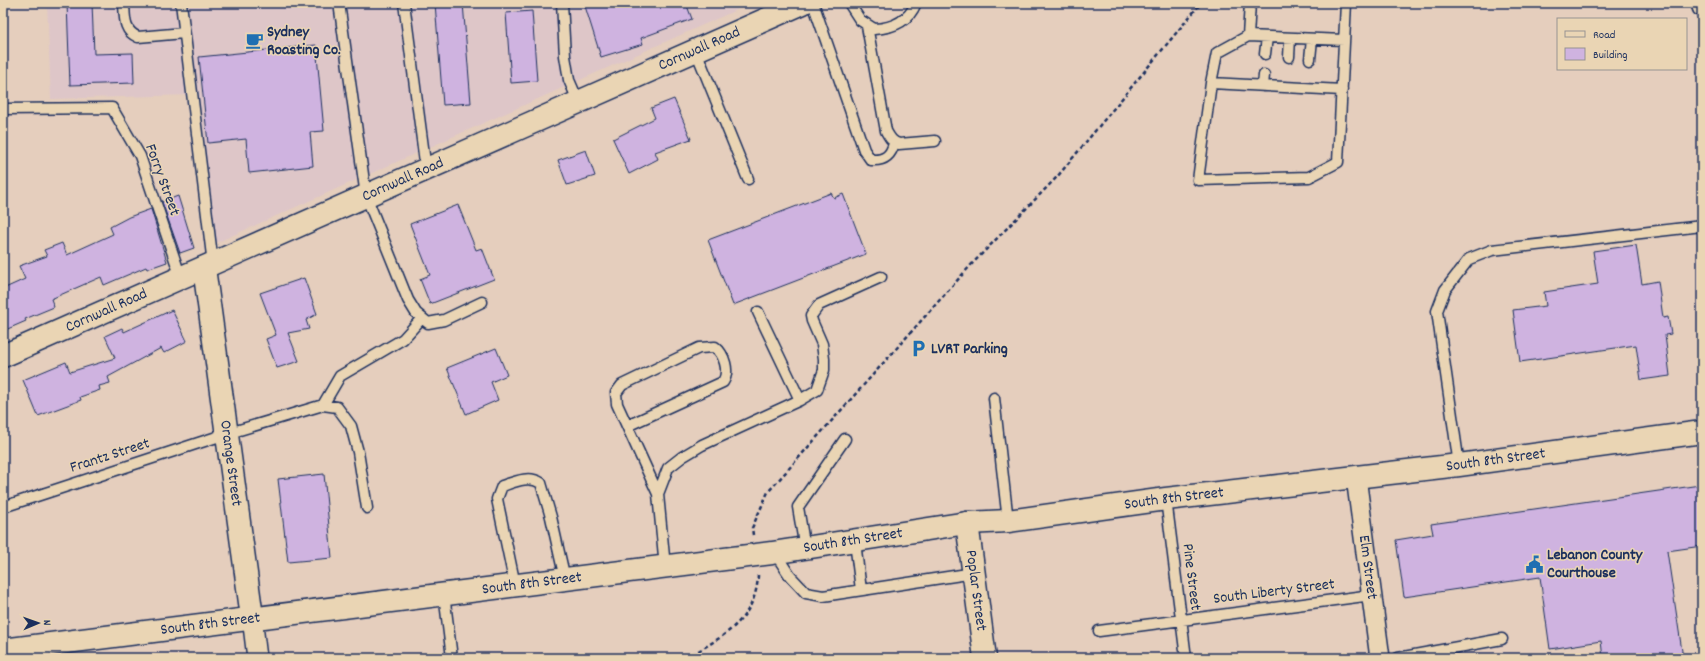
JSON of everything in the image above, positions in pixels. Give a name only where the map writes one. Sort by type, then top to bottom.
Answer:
[{"type":"street","name":"Cornwall Road","points":[[3,356],[803,3]]},
{"type":"street","name":"Orange Street","points":[[208,266],[226,434],[257,658]]},
{"type":"street","name":"South 8th Street","points":[[3,650],[252,617],[804,549],[967,523],[1008,521],[1166,499],[1459,465],[1702,432]]},
{"type":"street","name":"Elm Street","points":[[1356,477],[1380,658]]},
{"type":"street","name":"Poplar Street","points":[[967,523],[985,658]]},
{"type":"lane","points":[[124,3],[127,29],[131,34],[138,37],[184,33]]},
{"type":"lane","points":[[181,3],[208,266]]},
{"type":"lane","points":[[339,3],[366,196],[408,300],[416,313],[428,323],[444,320],[482,302]]},
{"type":"lane","points":[[404,3],[426,170]]},
{"type":"lane","points":[[562,3],[569,80],[579,103]]},
{"type":"lane","points":[[813,3],[864,150],[871,160],[878,160],[886,158],[892,151],[894,143]]},
{"type":"lane","points":[[849,3],[860,20],[874,29],[897,25],[912,13],[916,3]]},
{"type":"lane","points":[[1248,36],[1250,3]]},
{"type":"lane","points":[[1344,40],[1248,36],[1218,53],[1211,83],[1198,180],[1309,177],[1338,162],[1346,3]]},
{"type":"lane","points":[[868,26],[886,132],[894,143],[935,142]]},
{"type":"lane","points":[[1265,54],[1267,37]]},
{"type":"lane","points":[[1289,57],[1290,38]]},
{"type":"lane","points":[[1310,59],[1312,39]]},
{"type":"lane","points":[[696,51],[748,179]]},
{"type":"lane","points":[[1263,86],[1264,75]]},
{"type":"lane","points":[[1286,87],[1287,76]]},
{"type":"lane","points":[[1211,83],[1286,87],[1308,83],[1342,90]]},
{"type":"lane","name":"Forry Street","points":[[3,109],[112,108],[140,156],[181,278]]},
{"type":"lane","points":[[1459,465],[1437,311],[1445,290],[1469,259],[1492,250],[1702,226]]},
{"type":"lane","points":[[658,494],[668,468],[682,457],[702,445],[800,400],[817,390],[824,370],[822,344],[811,316],[814,310],[819,305],[881,277]]},
{"type":"lane","points":[[758,312],[800,400]]},
{"type":"lane","points":[[366,508],[358,452],[351,426],[337,407],[323,405],[340,376],[403,339],[422,318]]},
{"type":"lane","points":[[627,426],[723,382],[727,376],[726,368],[718,350],[715,347],[699,348],[622,385],[616,393],[617,404],[627,426],[658,494],[665,567]]},
{"type":"lane","points":[[994,398],[1008,521]]},
{"type":"lane","name":"Frantz Street","points":[[3,507],[226,434],[323,405]]},
{"type":"lane","points":[[804,549],[798,507],[845,439]]},
{"type":"lane","points":[[516,585],[498,499],[502,486],[519,480],[536,480],[541,483],[551,518],[565,579]]},
{"type":"lane","name":"Pine Street","points":[[1166,499],[1186,658]]},
{"type":"lane","points":[[855,542],[861,590]]},
{"type":"lane","points":[[765,554],[790,576],[806,593],[823,596],[974,573]]},
{"type":"lane","points":[[444,594],[452,658]]},
{"type":"lane","name":"South Liberty Street","points":[[1099,631],[1372,594]]},
{"type":"lane","points":[[1398,658],[1502,638]]},
{"type":"path","points":[[686,658],[724,636],[750,609],[765,554],[752,528],[768,492],[972,265],[1058,177],[1201,3]]},
{"type":"shaded area","points":[[47,3],[752,3],[211,245],[191,95],[51,99]]},
{"type":"building","points":[[67,3],[92,3],[94,54],[133,53],[134,83],[70,85]]},
{"type":"building","points":[[435,3],[463,3],[471,103],[443,105]]},
{"type":"building","points":[[584,3],[686,3],[692,19],[641,38],[643,44],[601,57]]},
{"type":"building","points":[[532,11],[537,81],[511,83],[506,13]]},
{"type":"building","points":[[316,45],[324,131],[310,132],[313,166],[249,173],[246,139],[208,143],[199,57]]},
{"type":"building","points":[[674,99],[691,139],[655,152],[658,159],[629,174],[613,139],[655,118],[651,108]]},
{"type":"building","points":[[586,150],[595,176],[567,185],[558,160]]},
{"type":"building","points":[[831,193],[834,198],[843,194],[866,254],[733,305],[708,240]]},
{"type":"building","points":[[178,196],[194,248],[180,253],[162,202]]},
{"type":"building","points":[[458,205],[476,250],[482,248],[494,279],[430,304],[420,279],[430,275],[410,224]]},
{"type":"building","points":[[151,209],[167,262],[147,269],[146,267],[104,285],[101,277],[51,299],[54,307],[25,319],[26,321],[3,331],[3,289],[25,279],[19,266],[47,256],[44,250],[62,243],[67,255],[113,234],[110,227],[129,217]]},
{"type":"building","points":[[1636,245],[1642,284],[1658,281],[1663,318],[1668,317],[1671,334],[1665,335],[1670,376],[1641,380],[1636,345],[1520,362],[1513,310],[1546,306],[1544,292],[1598,284],[1593,251]]},
{"type":"building","points":[[304,278],[317,314],[306,320],[309,329],[288,333],[299,361],[277,368],[266,339],[276,335],[260,293]]},
{"type":"building","points":[[172,310],[187,341],[164,353],[161,348],[108,377],[110,383],[99,386],[100,390],[80,397],[81,400],[38,416],[23,380],[66,362],[70,372],[115,358],[105,336],[122,328],[124,332]]},
{"type":"building","points":[[496,348],[507,375],[491,382],[498,400],[466,414],[447,368]]},
{"type":"building","points":[[324,474],[332,558],[288,562],[278,479]]},
{"type":"building","name":"Lebanon County Courthouse","points":[[1700,485],[1702,546],[1667,551],[1683,658],[1603,658],[1601,641],[1550,649],[1540,577],[1404,597],[1396,540],[1433,534],[1431,524]]},
{"type":"place","name":"Sydney Roasting Co.","points":[[254,41]]},
{"type":"place","name":"LVRT Parking","points":[[918,349]]},
{"type":"place","name":"Lebanon County Courthouse","points":[[1534,564]]}]
